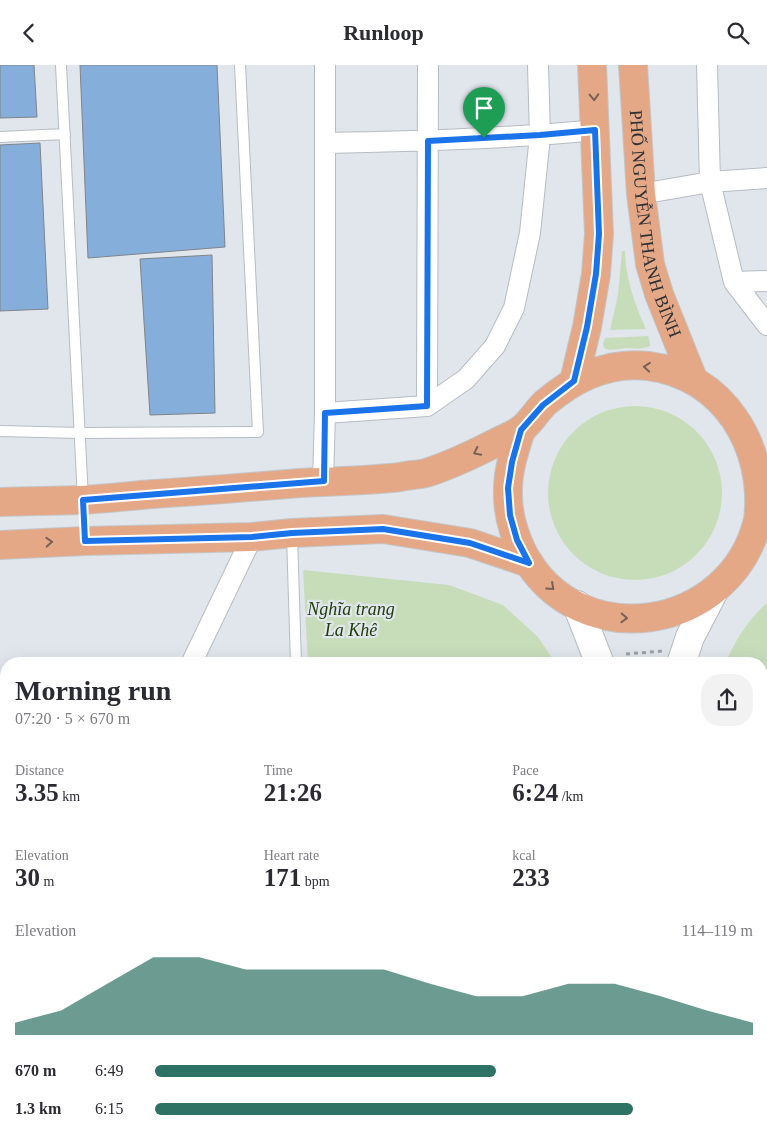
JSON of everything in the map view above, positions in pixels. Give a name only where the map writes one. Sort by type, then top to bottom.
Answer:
[{"type":"main road","points":[[574,381],[587,327],[596,274],[599,234],[592,65]]},
{"type":"main road","name":"PHỐ NGUYỄN THANH BÌNH","points":[[633,65],[641,194],[650,264],[659,294],[694,379]]},
{"type":"main road","points":[[0,502],[83,500],[324,481],[380,479],[424,473],[464,458],[521,430],[543,405],[574,381],[597,371],[621,366],[646,366],[670,370],[694,379],[715,393],[757,435],[762,494],[758,520],[748,547],[755,552],[716,589],[695,603],[672,613],[647,618],[622,618],[601,615],[577,605],[559,594],[543,580],[529,563],[517,540],[510,515],[508,488],[512,462],[521,430]]},
{"type":"main road","points":[[83,500],[85,541]]},
{"type":"main road","points":[[0,545],[252,537],[292,533],[383,529],[470,543],[529,563]]},
{"type":"main road","points":[[675,657],[690,637],[716,589]]},
{"type":"main road","points":[[577,605],[597,657]]},
{"type":"street","points":[[324,481],[325,65]]},
{"type":"street","points":[[427,406],[428,65]]},
{"type":"street","points":[[325,413],[427,406],[466,379],[495,346],[514,308],[530,233],[540,135],[538,65]]},
{"type":"street","points":[[707,65],[710,182],[734,282],[767,325]]},
{"type":"street","points":[[325,143],[428,141],[595,130]]},
{"type":"street","points":[[641,194],[710,182],[767,178]]},
{"type":"street","points":[[734,282],[767,281]]},
{"type":"street","points":[[194,657],[252,537]]},
{"type":"lane","points":[[61,65],[83,500]]},
{"type":"lane","points":[[0,431],[80,433],[258,432],[240,65]]},
{"type":"lane","points":[[0,137],[65,135]]},
{"type":"lane","points":[[292,533],[296,657]]},
{"type":"path","points":[[626,654],[675,657]]},
{"type":"green space","points":[[622,251],[625,251],[631,291],[646,329],[610,330],[618,295]]},
{"type":"green space","points":[[648,336],[650,346],[638,349],[609,350],[604,347],[603,343],[605,338]]},
{"type":"green space","points":[[635,406],[652,408],[668,413],[690,426],[702,438],[718,468],[722,493],[720,510],[715,526],[702,548],[690,560],[660,576],[635,580],[618,578],[602,573],[580,560],[568,548],[552,518],[548,493],[550,476],[555,460],[568,438],[580,426],[610,410]]},
{"type":"green space","name":"Nghĩa trang La Khê","points":[[303,570],[449,585],[503,605],[538,637],[551,657],[308,657]]},
{"type":"green space","points":[[767,603],[767,657],[728,657],[743,631]]},
{"type":"building","points":[[0,65],[34,65],[37,117],[0,118]]},
{"type":"building","points":[[80,65],[217,65],[225,247],[88,258]]},
{"type":"building","points":[[40,143],[48,309],[0,311],[0,145]]},
{"type":"building","points":[[212,255],[215,413],[150,415],[140,259]]},
{"type":"route","points":[[595,130],[599,234],[596,274],[587,327],[574,381],[543,405],[521,430],[512,462],[508,488],[510,515],[517,540],[529,563],[470,543],[383,529],[292,533],[252,537],[85,541],[83,500],[324,481],[325,413],[427,406],[428,141],[484,138],[595,130]]}]
